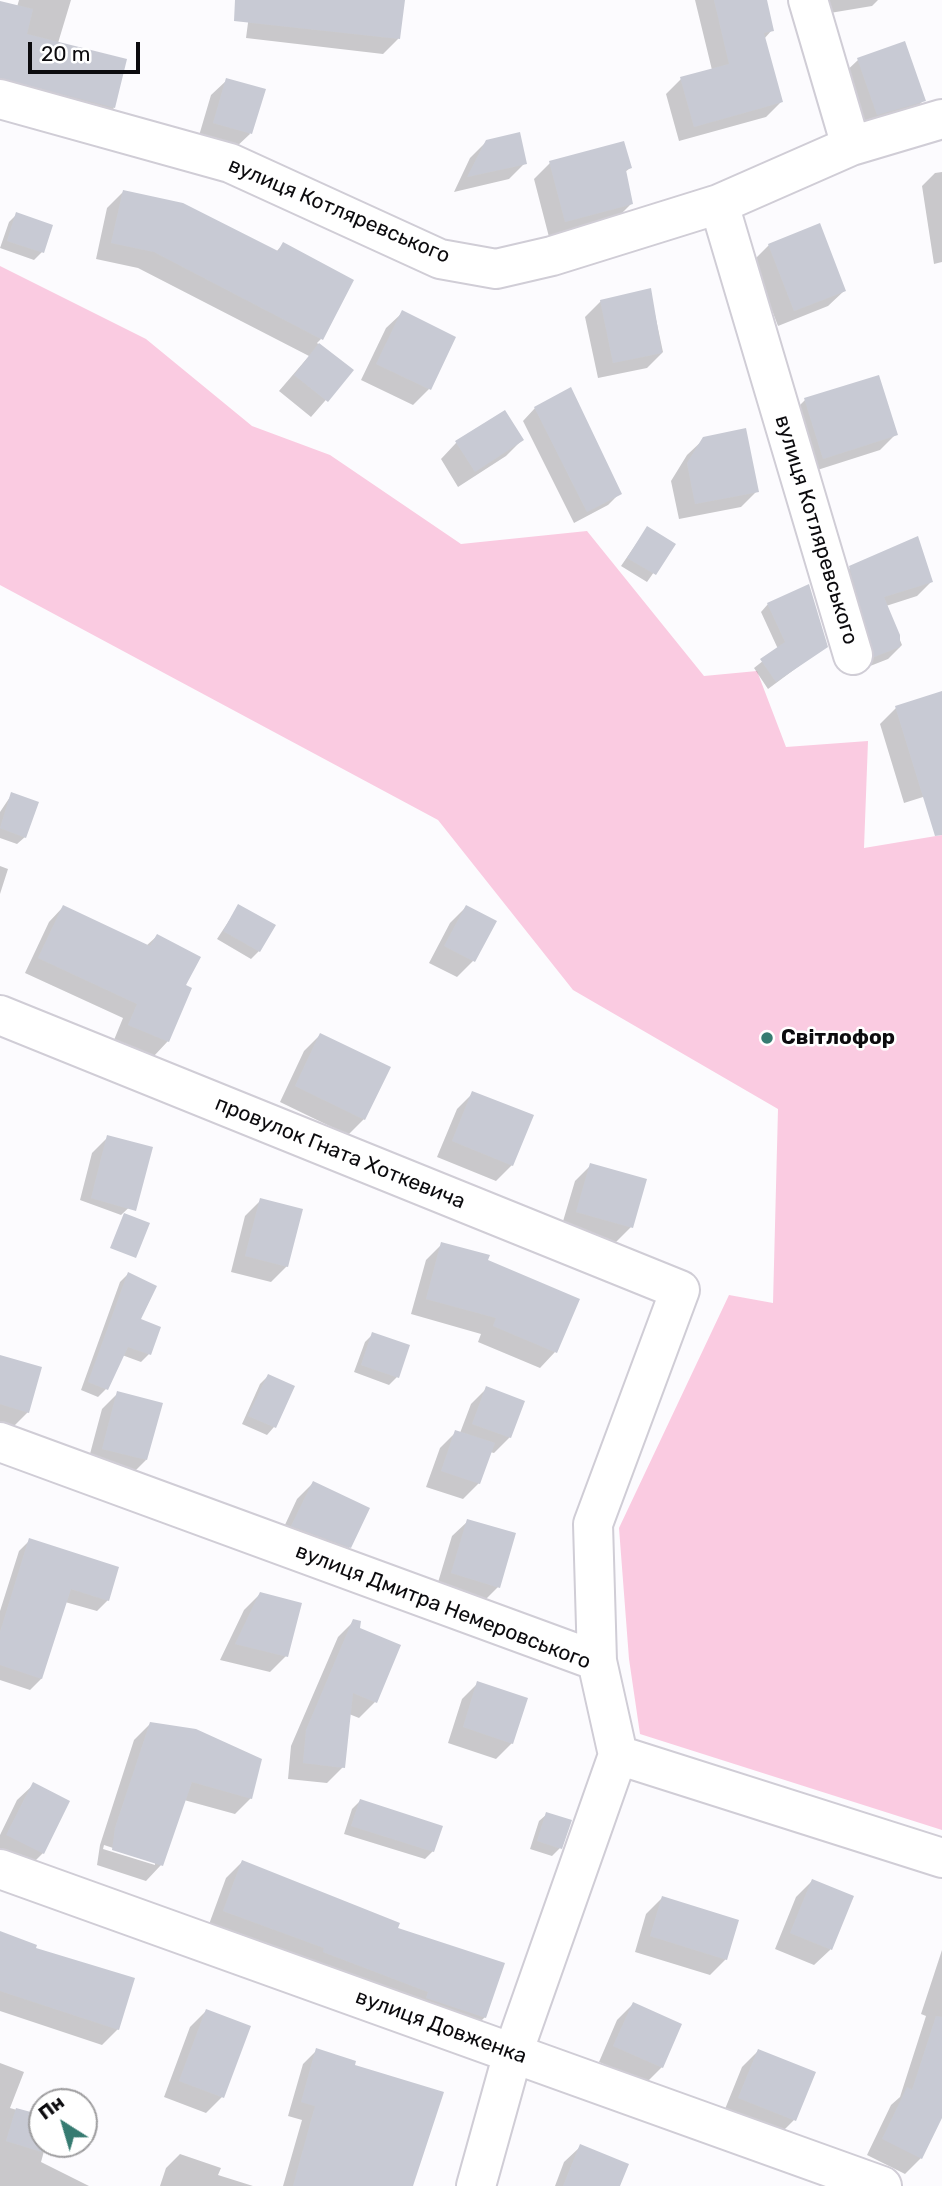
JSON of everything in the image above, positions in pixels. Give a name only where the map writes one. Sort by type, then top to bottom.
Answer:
[{"type":"street","points":[[808,0],[851,146]]},
{"type":"street","name":"вулиця Котляревського","points":[[0,99],[230,163],[440,258],[496,269],[552,256],[719,204],[851,146],[942,119]]},
{"type":"street","name":"вулиця Котляревського","points":[[719,204],[853,655]]},
{"type":"street","name":"провулок Гната Хоткевича","points":[[0,1016],[680,1290],[593,1524],[597,1661]]},
{"type":"street","name":"вулиця Дмитра Немеровського","points":[[0,1442],[597,1661],[618,1755]]},
{"type":"street","points":[[476,2186],[513,2053],[618,1755],[942,1858]]},
{"type":"street","name":"вулиця Довженка","points":[[0,1869],[882,2186]]},
{"type":"shaded area","points":[[0,266],[146,339],[252,426],[330,455],[461,544],[587,531],[704,676],[757,671],[786,747],[868,741],[864,848],[942,835],[942,1830],[640,1734],[629,1659],[619,1528],[729,1295],[773,1303],[778,1109],[573,990],[438,820],[0,585]]},
{"type":"building","points":[[235,0],[405,0],[400,39],[234,21]]},
{"type":"building","points":[[714,0],[767,0],[774,31],[764,33],[783,102],[694,127],[680,77],[729,64]]},
{"type":"building","points":[[0,1],[33,9],[27,34],[127,59],[115,108],[0,78]]},
{"type":"building","points":[[905,41],[926,101],[877,115],[857,58]]},
{"type":"building","points":[[226,78],[266,89],[252,134],[213,123]]},
{"type":"building","points":[[520,132],[527,164],[467,177],[486,140]]},
{"type":"building","points":[[624,141],[632,168],[626,170],[633,204],[565,222],[549,161]]},
{"type":"building","points":[[123,190],[183,203],[278,251],[283,242],[354,280],[323,340],[154,252],[111,243]]},
{"type":"building","points":[[16,212],[53,225],[44,253],[7,241]]},
{"type":"building","points":[[820,223],[846,291],[794,311],[768,244]]},
{"type":"building","points":[[651,288],[662,353],[613,363],[600,300]]},
{"type":"building","points":[[402,310],[456,337],[431,390],[376,364]]},
{"type":"building","points":[[319,343],[354,370],[328,402],[294,375]]},
{"type":"building","points":[[879,375],[898,435],[823,459],[804,398]]},
{"type":"building","points":[[571,387],[622,494],[587,512],[534,407]]},
{"type":"building","points":[[505,410],[524,440],[475,472],[455,441]]},
{"type":"building","points":[[746,428],[759,492],[695,504],[687,463],[703,437]]},
{"type":"building","points":[[647,526],[676,544],[656,575],[627,558]]},
{"type":"building","points":[[918,536],[933,582],[884,597],[900,635],[900,647],[874,657],[849,566]]},
{"type":"building","points":[[809,584],[828,647],[776,682],[760,659],[785,642],[767,603]]},
{"type":"building","points":[[942,691],[942,835],[935,836],[895,706]]},
{"type":"building","points":[[11,792],[39,802],[26,838],[0,828]]},
{"type":"building","points":[[238,904],[276,925],[260,952],[223,931]]},
{"type":"building","points":[[63,905],[150,946],[157,934],[201,957],[186,985],[192,988],[169,1042],[128,1025],[137,1004],[38,958]]},
{"type":"building","points":[[466,905],[497,921],[475,962],[444,946]]},
{"type":"building","points":[[320,1033],[391,1067],[365,1120],[295,1086]]},
{"type":"building","points":[[472,1091],[534,1115],[513,1166],[452,1141]]},
{"type":"building","points":[[107,1135],[153,1147],[136,1211],[91,1198]]},
{"type":"building","points":[[590,1163],[647,1179],[633,1228],[576,1212]]},
{"type":"building","points":[[260,1198],[303,1209],[288,1267],[245,1256]]},
{"type":"building","points":[[124,1213],[150,1223],[136,1258],[110,1248]]},
{"type":"building","points":[[441,1242],[490,1255],[488,1260],[580,1299],[557,1353],[493,1326],[496,1318],[426,1299]]},
{"type":"building","points":[[128,1272],[157,1286],[141,1319],[161,1327],[151,1355],[128,1347],[108,1390],[88,1382]]},
{"type":"building","points":[[372,1332],[410,1345],[399,1378],[361,1365]]},
{"type":"building","points":[[0,1355],[42,1367],[29,1413],[0,1404]]},
{"type":"building","points":[[268,1374],[295,1386],[276,1428],[248,1416]]},
{"type":"building","points":[[486,1386],[525,1401],[511,1438],[472,1424]]},
{"type":"building","points":[[117,1391],[163,1403],[147,1460],[102,1449]]},
{"type":"building","points":[[455,1430],[495,1443],[480,1484],[441,1471]]},
{"type":"building","points":[[313,1481],[370,1508],[351,1548],[291,1526]]},
{"type":"building","points":[[467,1519],[516,1533],[500,1588],[451,1573]]},
{"type":"building","points":[[29,1538],[119,1567],[109,1601],[71,1589],[42,1679],[0,1665],[0,1632]]},
{"type":"building","points":[[260,1592],[302,1603],[288,1657],[235,1644]]},
{"type":"building","points":[[353,1619],[361,1621],[360,1628],[401,1645],[377,1703],[353,1693],[345,1768],[303,1763],[306,1730]]},
{"type":"building","points":[[477,1681],[528,1698],[513,1744],[463,1727]]},
{"type":"building","points":[[150,1722],[196,1729],[262,1759],[252,1799],[192,1782],[163,1866],[112,1850],[115,1828]]},
{"type":"building","points":[[33,1782],[70,1801],[44,1854],[6,1835]]},
{"type":"building","points":[[360,1799],[443,1826],[434,1852],[351,1826]]},
{"type":"building","points":[[546,1812],[572,1820],[562,1849],[537,1841]]},
{"type":"building","points":[[242,1860],[400,1923],[398,1928],[505,1963],[486,2018],[426,1998],[428,1992],[323,1952],[324,1948],[223,1911]]},
{"type":"building","points":[[812,1879],[854,1896],[832,1950],[790,1933]]},
{"type":"building","points":[[662,1896],[739,1920],[727,1960],[650,1936]]},
{"type":"building","points":[[0,1931],[37,1945],[36,1948],[135,1978],[119,2030],[0,1991]]},
{"type":"building","points":[[633,2002],[682,2024],[663,2068],[613,2046]]},
{"type":"building","points":[[206,2009],[251,2026],[224,2098],[179,2081]]},
{"type":"building","points":[[936,2016],[942,2017],[942,2118],[922,2159],[882,2139],[907,2087],[912,2090]]},
{"type":"building","points":[[316,2048],[356,2061],[355,2065],[444,2092],[413,2186],[293,2186],[315,2106],[301,2102]]},
{"type":"building","points":[[758,2049],[816,2072],[796,2121],[738,2098]]},
{"type":"building","points":[[16,2108],[28,2111],[28,2148],[6,2141]]},
{"type":"building","points":[[580,2144],[629,2164],[620,2186],[563,2186]]},
{"type":"place","name":"Світлофор","points":[[767,1038]]}]
